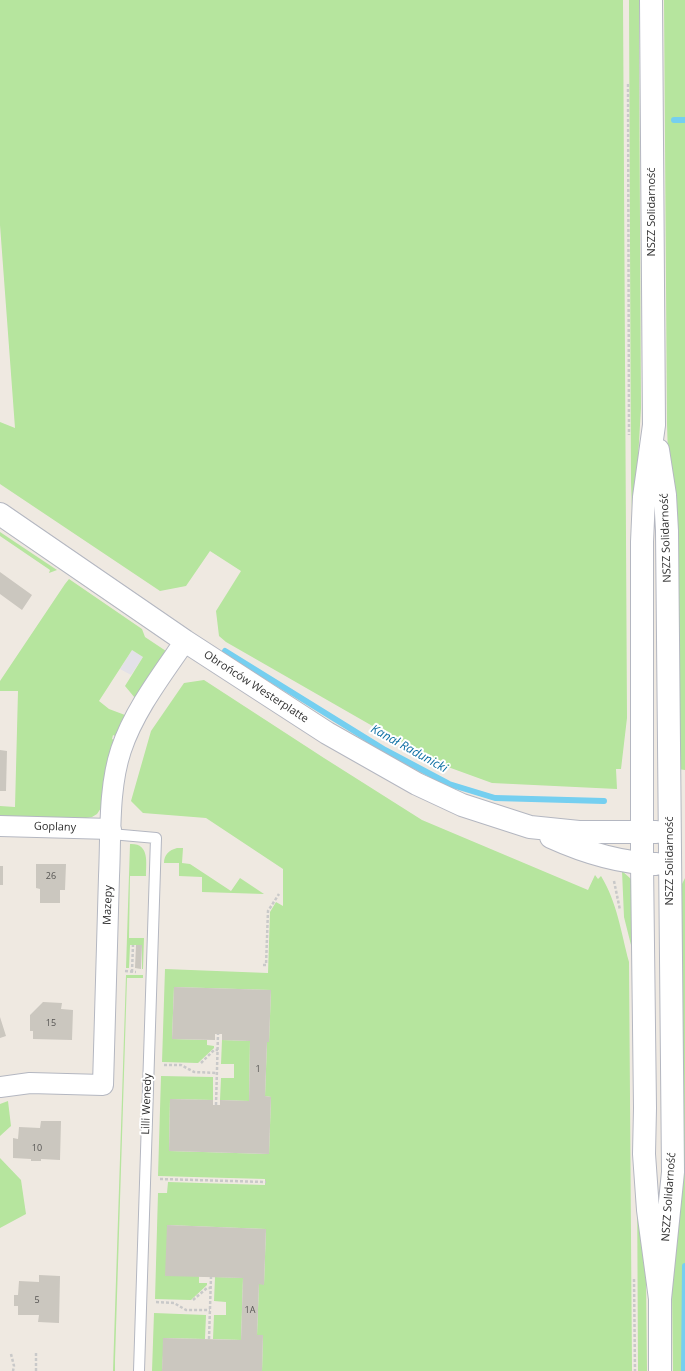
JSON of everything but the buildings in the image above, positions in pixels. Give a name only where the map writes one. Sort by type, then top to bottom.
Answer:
[{"type":"main road","name":"NSZZ Solidarność","points":[[651,0],[654,425],[644,497],[642,542],[644,1154],[648,1210],[660,1298]]},
{"type":"main road","name":"NSZZ Solidarność","points":[[654,425],[665,495],[678,831],[673,1172],[660,1298],[660,1371]]},
{"type":"main road","name":"Obrońców Westerplatte","points":[[0,514],[184,641],[327,733],[417,784],[462,805],[530,826],[567,844],[616,860],[642,863],[678,862]]},
{"type":"main road","name":"Obrońców Westerplatte","points":[[530,826],[579,832],[678,831]]},
{"type":"street","name":"Mazepy","points":[[0,1087],[30,1083],[102,1085],[114,776],[120,752],[138,712],[184,641]]},
{"type":"street","name":"Goplany","points":[[0,826],[111,832]]},
{"type":"lane","name":"Lilli Wenedy","points":[[111,832],[156,838],[139,1371]]},
{"type":"path","points":[[628,77],[629,437]]},
{"type":"path","points":[[263,965],[266,965],[266,918],[268,911],[279,894]]},
{"type":"path","points":[[132,972],[133,945]]},
{"type":"path","points":[[216,1105],[218,1034]]},
{"type":"path","points":[[201,1063],[214,1050],[218,1050]]},
{"type":"path","points":[[160,1065],[181,1066],[194,1072],[217,1073]]},
{"type":"path","points":[[156,1179],[266,1182]]},
{"type":"path","points":[[209,1339],[211,1277]]},
{"type":"path","points":[[193,1300],[207,1288],[210,1288]]},
{"type":"path","points":[[152,1302],[174,1303],[186,1310],[210,1310]]},
{"type":"path","points":[[36,1353],[36,1371]]},
{"type":"path","points":[[11,1354],[14,1366],[13,1371]]},
{"type":"shaded area","points":[[132,650],[143,657],[131,675],[120,669]]},
{"type":"green space","points":[[0,0],[623,0],[627,718],[621,769],[616,769],[617,789],[492,783],[437,763],[226,642],[219,636],[216,611],[241,571],[210,551],[186,586],[160,591],[0,484],[0,422],[15,428],[0,225]]},
{"type":"green space","points":[[629,0],[639,0],[641,408],[633,544],[631,482]]},
{"type":"green space","points":[[664,0],[685,0],[685,770],[678,769],[667,424]]},
{"type":"green space","points":[[0,532],[57,570],[49,573],[50,570],[0,536]]},
{"type":"green space","points":[[69,579],[142,629],[145,637],[166,651],[135,698],[125,686],[143,657],[132,650],[99,701],[109,709],[125,715],[115,736],[113,735],[112,739],[114,740],[104,777],[101,808],[97,814],[86,818],[0,816],[0,806],[15,807],[18,691],[0,691],[0,681]]},
{"type":"green space","points":[[204,680],[422,820],[588,890],[595,875],[598,879],[601,876],[615,907],[629,962],[632,1371],[262,1371],[263,1335],[257,1335],[259,1284],[264,1284],[266,1229],[167,1225],[199,1277],[199,1283],[207,1283],[207,1285],[191,1300],[155,1299],[158,1193],[167,1193],[168,1182],[265,1185],[265,1179],[158,1176],[161,1076],[213,1077],[213,1100],[170,1099],[169,1151],[269,1154],[271,1097],[265,1096],[271,990],[174,987],[172,1039],[207,1040],[207,1045],[214,1046],[214,1048],[198,1063],[162,1062],[165,969],[268,973],[270,912],[276,902],[283,906],[283,869],[206,818],[143,813],[131,801],[151,731],[184,683]]},
{"type":"green space","points":[[130,844],[141,847],[146,855],[146,876],[130,876],[129,938],[144,938],[143,969],[142,945],[130,945],[129,968],[126,968]]},
{"type":"green space","points":[[177,848],[183,848],[182,863],[190,864],[231,891],[240,878],[264,894],[202,892],[202,877],[179,876],[179,863],[164,863],[168,853]]},
{"type":"green space","points":[[622,871],[634,883],[635,961],[624,917]]},
{"type":"green space","points":[[685,878],[685,1371],[673,1371],[672,1287],[681,886]]},
{"type":"green space","points":[[126,975],[143,975],[143,978],[127,978],[115,1371],[113,1371]]},
{"type":"green space","points":[[222,1040],[250,1041],[249,1101],[220,1100],[221,1078],[234,1078],[234,1064],[221,1064]]},
{"type":"green space","points":[[8,1101],[11,1126],[0,1136],[0,1104]]},
{"type":"green space","points":[[0,1158],[21,1180],[26,1214],[0,1228]]},
{"type":"green space","points":[[637,1167],[646,1280],[647,1371],[638,1371]]},
{"type":"green space","points":[[215,1277],[243,1278],[241,1340],[213,1339],[214,1315],[226,1315],[226,1302],[214,1301]]},
{"type":"green space","points":[[154,1313],[206,1315],[205,1339],[164,1338],[162,1371],[152,1371]]},
{"type":"waterway","points":[[674,120],[685,120]]},
{"type":"waterway","name":"Kanał Radunicki","points":[[225,651],[385,750],[449,784],[495,798],[604,801]]},
{"type":"waterway","points":[[684,1371],[685,1266]]}]
